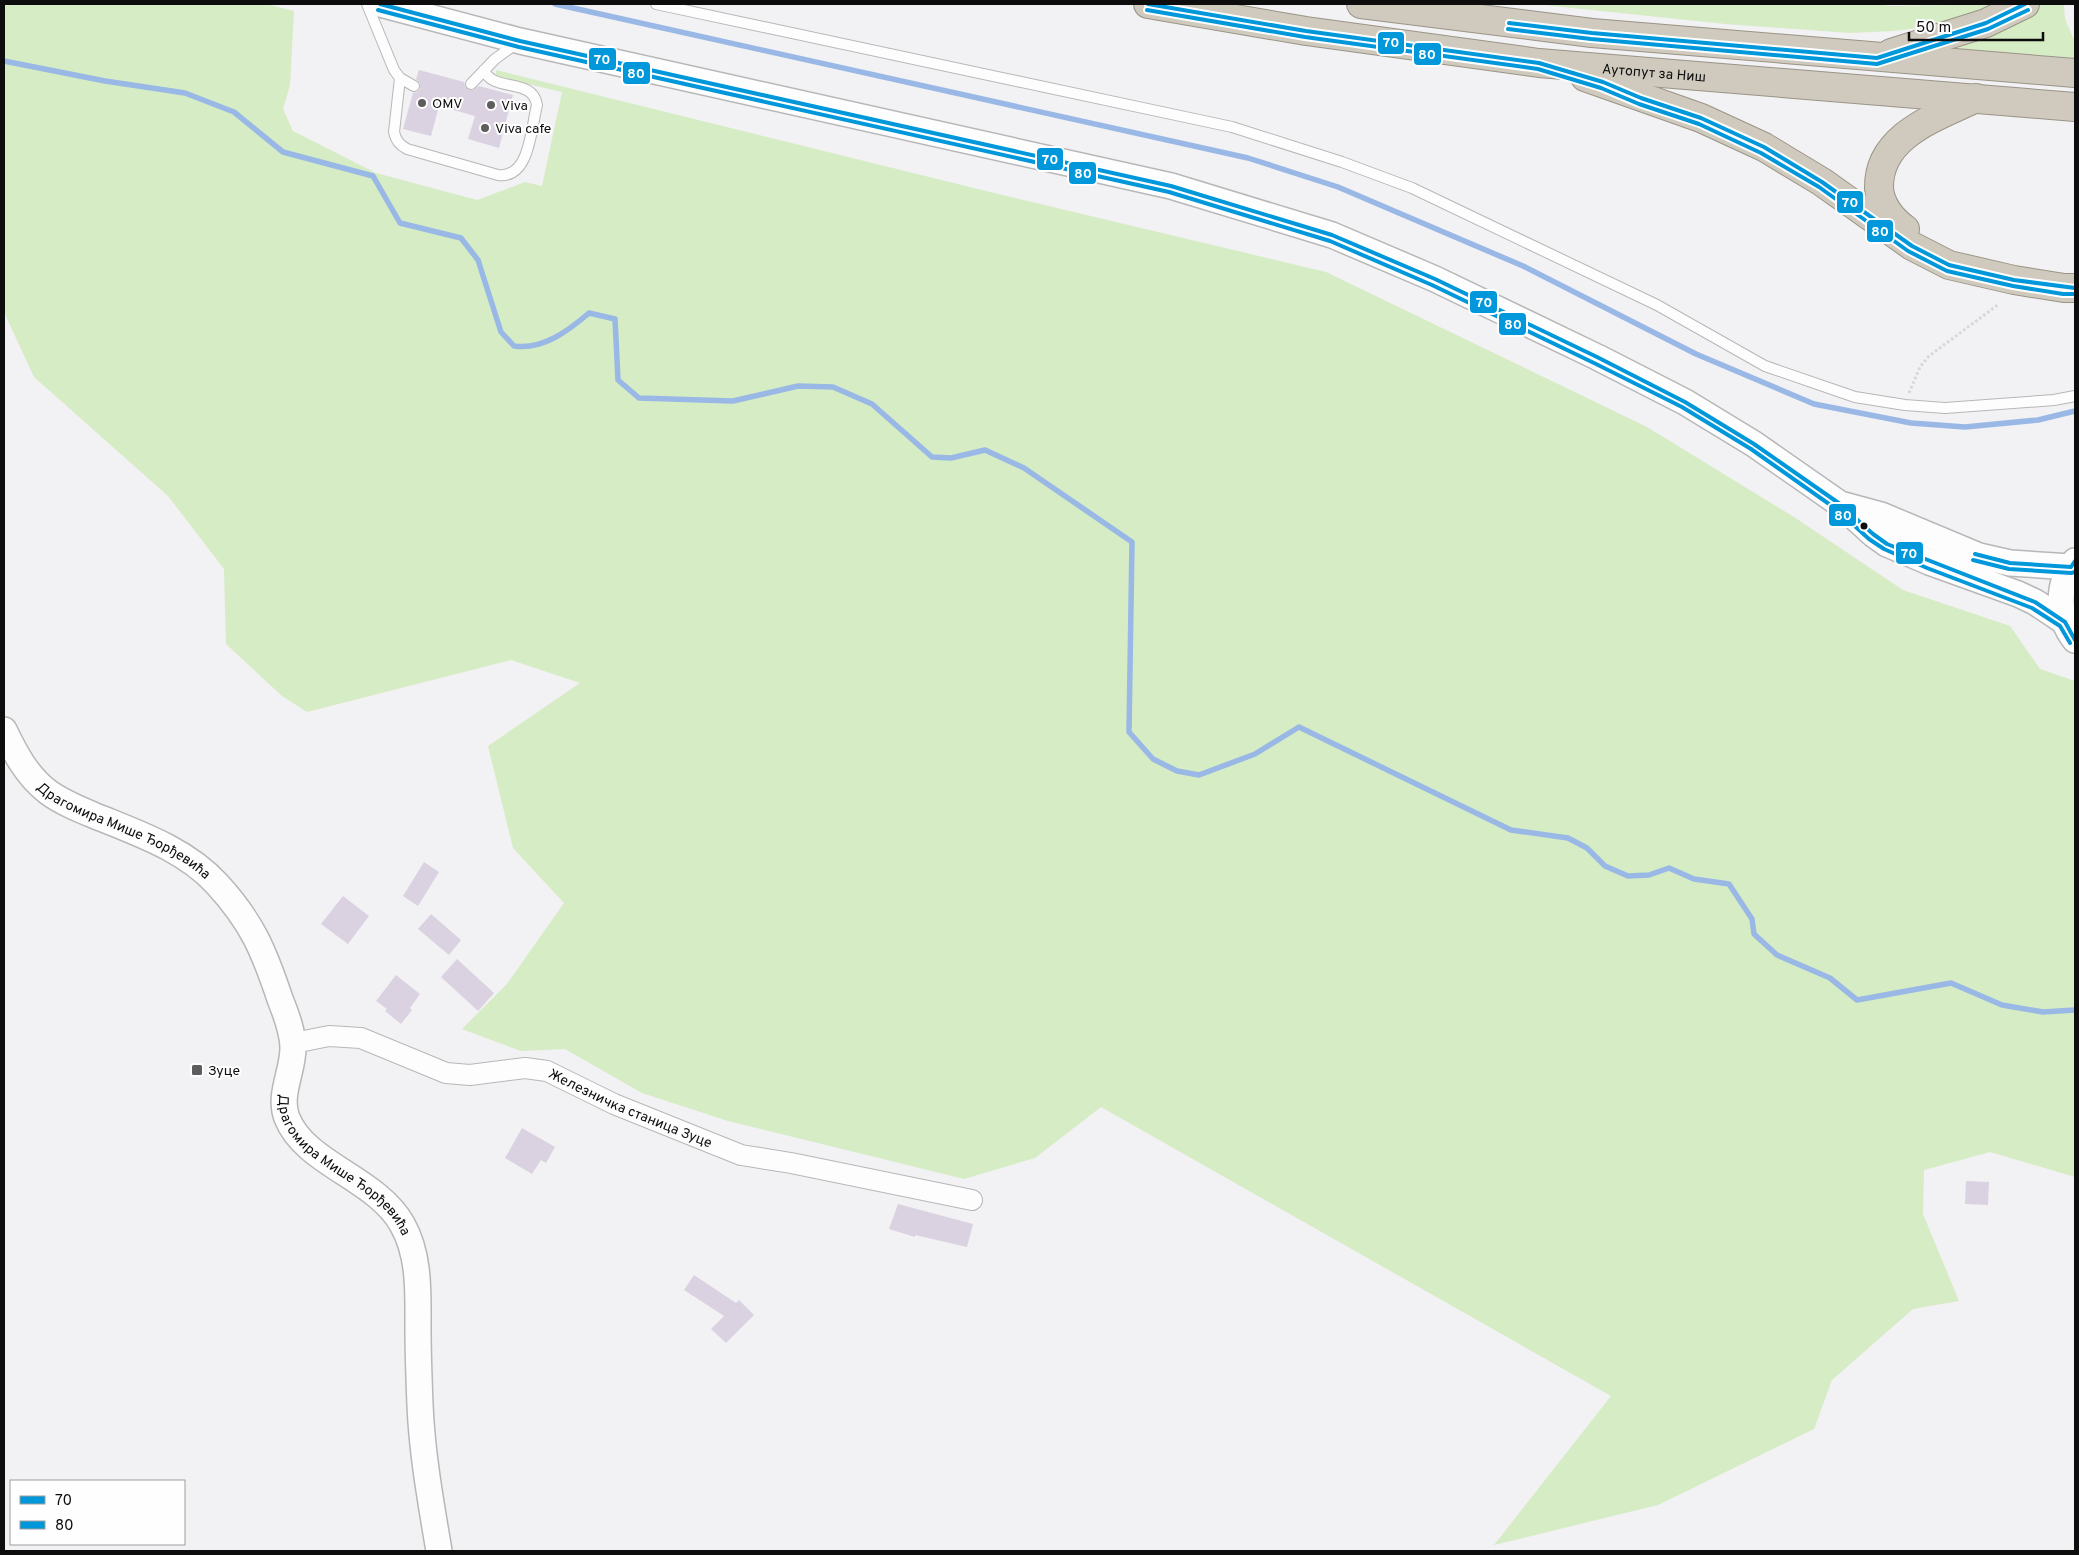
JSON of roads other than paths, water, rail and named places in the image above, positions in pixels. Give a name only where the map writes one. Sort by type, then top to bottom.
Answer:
[{"type":"highway","name":"Аутопут за Ниш","points":[[1148,4],[1306,31],[1539,63],[2075,107]]},
{"type":"highway","points":[[1361,4],[1592,34],[2075,73]]},
{"type":"highway","points":[[1877,58],[1978,26],[2025,4]]},
{"type":"highway","points":[[1539,63],[1603,82],[1641,98],[1701,118],[1764,147],[1822,182],[1912,246],[1949,264],[2014,280],[2075,288]]},
{"type":"highway","points":[[1976,98],[1910,131],[1893,146],[1883,164],[1879,178],[1879,192],[1886,210],[1900,225],[1936,246],[1984,260],[2075,280]]},
{"type":"street","points":[[380,4],[520,41],[1171,186],[1332,235],[1435,279],[1598,357],[1685,402],[1754,444],[1840,504],[1873,534],[1888,544],[1929,562],[2035,602],[2070,631]]},
{"type":"street","points":[[1840,504],[1881,515],[1978,556],[2010,563],[2073,564]]},
{"type":"street","points":[[2070,631],[2062,610],[2062,593],[2065,577],[2073,564]]},
{"type":"street","name":"Драгомира Мише Ђорђевића","points":[[4,730],[30,775],[48,792],[76,808],[163,845],[193,863],[215,882],[237,908],[259,941],[287,1019],[293,1046],[284,1105],[290,1126],[314,1151],[378,1195],[389,1205],[408,1234],[418,1286],[422,1434],[439,1551]]},
{"type":"street","name":"Железничка станица Зуце","points":[[293,1046],[299,1042],[343,1035],[361,1038],[446,1073],[470,1075],[525,1068],[547,1071],[614,1104],[741,1155],[791,1163],[972,1200]]},
{"type":"lane","points":[[366,4],[390,64],[400,78],[414,86]]},
{"type":"lane","points":[[656,4],[1232,126],[1342,162],[1412,188],[1657,305],[1765,366],[1855,397],[1905,405],[1944,408],[2054,400],[2075,396]]},
{"type":"lane","points":[[471,84],[495,59],[520,41]]},
{"type":"lane","points":[[400,78],[394,132],[396,140],[401,145],[408,149],[498,175],[510,175],[519,169],[524,161],[536,99],[530,91],[490,80],[484,70]]},
{"type":"waterway","points":[[555,4],[1248,158],[1338,187],[1523,266],[1696,354],[1814,404],[1911,423],[1965,427],[2038,420],[2075,411]]},
{"type":"waterway","points":[[4,61],[105,81],[185,93],[234,112],[283,152],[373,176],[400,223],[461,238],[478,260],[501,332],[514,346],[535,345],[545,342],[564,332],[589,313],[615,319],[618,380],[639,398],[733,401],[798,386],[833,387],[872,404],[932,457],[951,458],[985,450],[1024,468],[1132,542],[1129,732],[1153,759],[1177,771],[1199,775],[1255,754],[1299,727],[1511,830],[1568,838],[1587,848],[1605,866],[1628,876],[1649,875],[1669,868],[1694,879],[1729,884],[1752,919],[1754,934],[1777,955],[1830,978],[1857,1000],[1951,983],[2002,1005],[2043,1012],[2075,1010]]},
{"type":"place","name":"OMV","points":[[422,103]]},
{"type":"place","name":"Viva","points":[[491,105]]},
{"type":"place","name":"Viva cafe","points":[[485,128]]},
{"type":"place","name":"Зуце","points":[[197,1070]]}]
